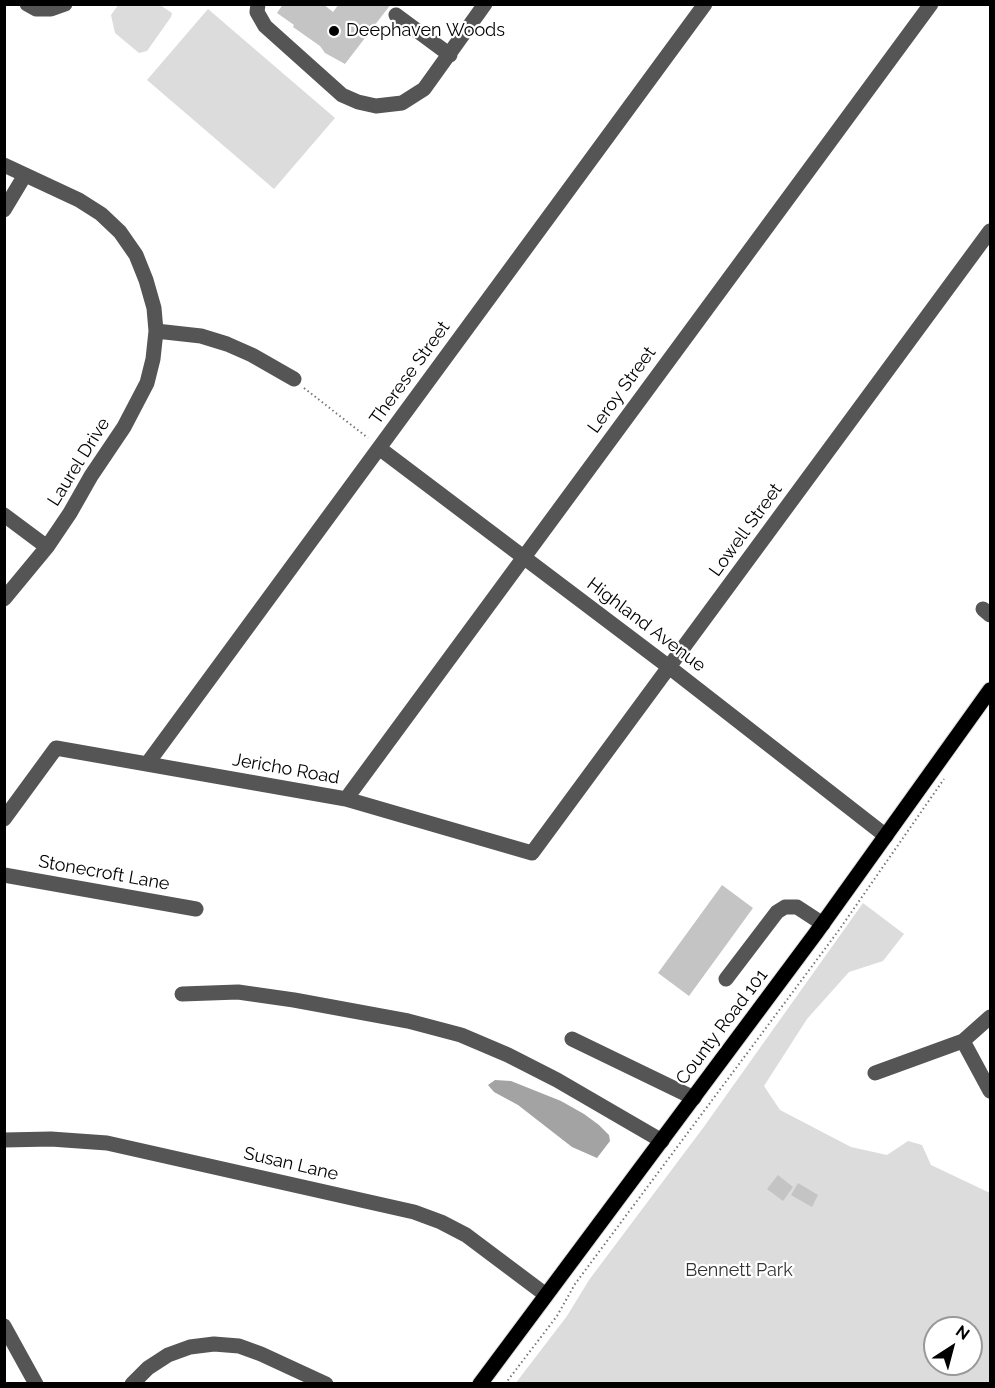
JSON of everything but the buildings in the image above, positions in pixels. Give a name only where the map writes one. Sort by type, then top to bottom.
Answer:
[{"type":"main road","name":"County Road 101","points":[[480,1383],[823,924],[990,690]]},
{"type":"street","points":[[27,4],[36,9],[51,9],[65,4]]},
{"type":"street","points":[[258,4],[257,12],[265,26],[342,94],[367,105],[385,106],[409,100],[431,81],[485,4]]},
{"type":"street","name":"Therese Street","points":[[147,764],[705,4]]},
{"type":"street","name":"Leroy Street","points":[[346,799],[931,4]]},
{"type":"street","points":[[396,15],[450,55]]},
{"type":"street","points":[[4,165],[79,200],[101,214],[120,232],[136,255],[147,280],[154,308],[156,331],[201,336],[227,344],[268,363],[294,380]]},
{"type":"street","points":[[4,210],[25,175]]},
{"type":"street","name":"Lowell Street","points":[[532,853],[990,231]]},
{"type":"street","name":"Laurel Drive","points":[[4,599],[47,547],[124,428],[147,383],[153,359],[156,331]]},
{"type":"street","name":"Highland Avenue","points":[[379,448],[669,667],[886,836]]},
{"type":"street","points":[[4,515],[47,547]]},
{"type":"street","name":"Jericho Road","points":[[4,819],[56,748],[346,799],[532,853]]},
{"type":"street","name":"Stonecroft Lane","points":[[4,874],[196,909]]},
{"type":"street","points":[[726,978],[777,912],[785,907],[797,907],[823,924]]},
{"type":"street","points":[[183,994],[238,992],[285,998],[408,1021],[461,1035],[508,1055],[557,1080],[662,1141]]},
{"type":"street","points":[[875,1073],[963,1041],[990,1017]]},
{"type":"street","points":[[572,1039],[694,1098]]},
{"type":"street","points":[[963,1041],[990,1091]]},
{"type":"street","name":"Susan Lane","points":[[4,1140],[51,1139],[107,1143],[414,1212],[466,1235],[546,1295]]},
{"type":"street","points":[[4,1326],[36,1383]]},
{"type":"street","points":[[132,1383],[148,1368],[168,1355],[190,1347],[214,1344],[246,1349],[326,1383]]},
{"type":"path","points":[[294,380],[379,448]]},
{"type":"path","points":[[505,1383],[556,1316],[575,1284],[838,930],[950,771]]},
{"type":"green space","points":[[119,4],[160,5],[172,13],[147,51],[139,53],[115,33],[111,15]]},
{"type":"green space","points":[[208,9],[335,118],[274,189],[147,80]]},
{"type":"green space","name":"Bennett Park","points":[[863,903],[904,934],[883,961],[849,972],[807,1019],[764,1086],[780,1110],[851,1147],[887,1155],[908,1141],[922,1145],[931,1165],[990,1193],[990,1383],[515,1384],[567,1316],[589,1280],[703,1128]]},
{"type":"shaded area","points":[[495,1080],[511,1081],[561,1101],[599,1125],[609,1135],[610,1141],[597,1158],[572,1147],[518,1105],[494,1092],[488,1085]]},
{"type":"place","name":"Deephaven Woods","points":[[334,31]]}]
